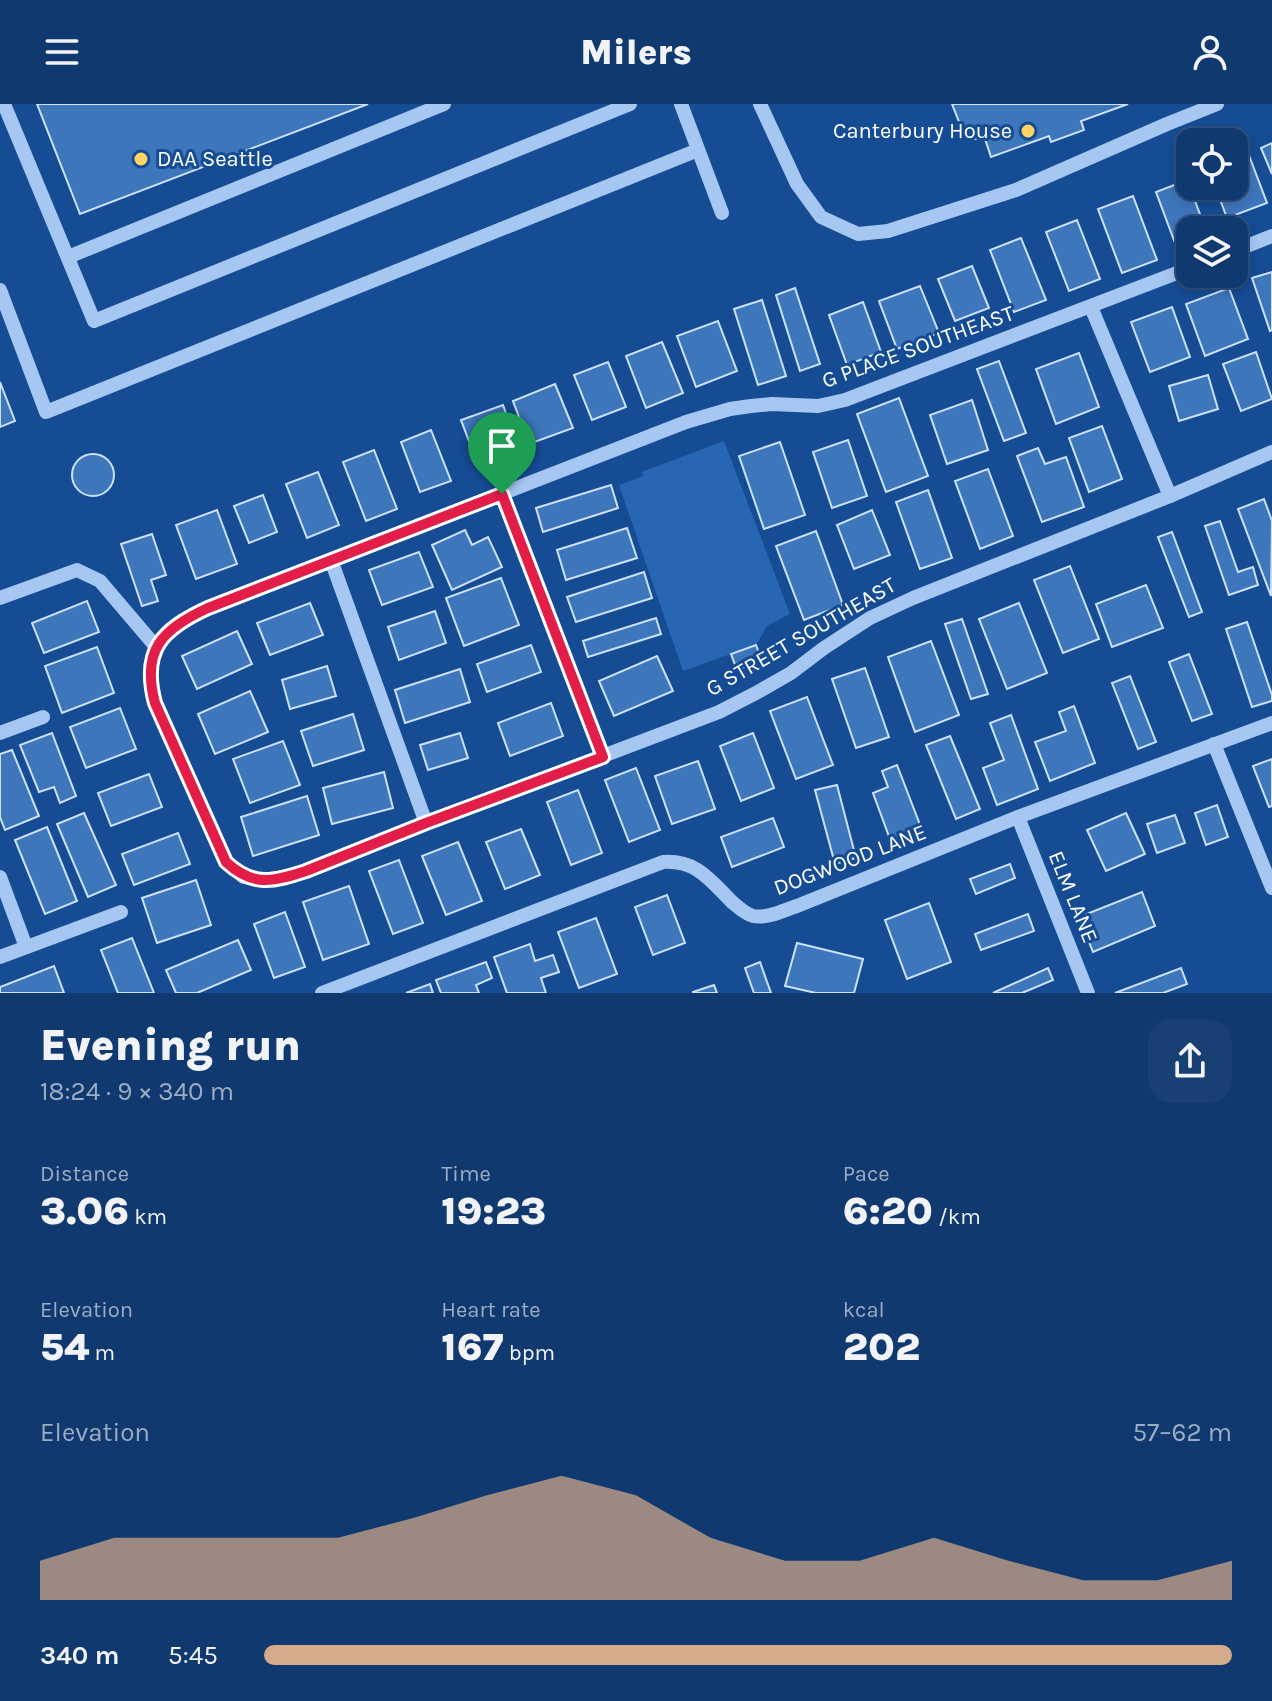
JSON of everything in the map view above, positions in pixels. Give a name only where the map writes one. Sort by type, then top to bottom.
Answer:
[{"type":"street","points":[[4,104],[94,321],[630,104]]},
{"type":"street","points":[[68,257],[444,104]]},
{"type":"street","points":[[681,104],[722,213]]},
{"type":"street","points":[[760,104],[797,184],[821,217],[858,234],[888,231],[1016,190],[1217,104]]},
{"type":"street","points":[[0,290],[46,412],[698,150]]},
{"type":"street","points":[[1248,245],[1272,236]]},
{"type":"street","name":"G PLACE SOUTHEAST","points":[[157,648],[171,628],[208,608],[706,415],[751,406],[818,406],[845,400],[1176,274]]},
{"type":"street","points":[[1091,307],[1170,496]]},
{"type":"street","name":"G STREET SOUTHEAST","points":[[157,648],[150,673],[155,703],[226,862],[244,877],[277,879],[306,871],[719,712],[791,673],[870,618],[1272,452]]},
{"type":"street","points":[[502,494],[603,757]]},
{"type":"street","points":[[331,560],[426,823]]},
{"type":"street","points":[[0,598],[77,570],[100,581],[157,648]]},
{"type":"street","points":[[0,733],[43,717]]},
{"type":"street","name":"DOGWOOD LANE","points":[[322,993],[663,862],[686,863],[695,867],[739,909],[753,916],[766,916],[1018,817],[1272,723]]},
{"type":"street","points":[[1214,744],[1272,888]]},
{"type":"street","name":"ELM LANE","points":[[1018,817],[1088,993]]},
{"type":"street","points":[[0,877],[26,947]]},
{"type":"street","points":[[0,957],[121,912]]},
{"type":"shaded area","points":[[724,441],[790,614],[767,626],[756,645],[683,671],[619,485],[643,476],[642,472]]},
{"type":"building","name":"DAA Seattle","points":[[37,104],[368,104],[80,214]]},
{"type":"building","name":"Canterbury House","points":[[952,104],[1128,104],[1081,121],[1084,130],[1051,142],[1049,136],[991,157],[984,136],[975,139],[972,128],[963,132]]},
{"type":"building","points":[[1272,143],[1272,174],[1261,148]]},
{"type":"building","points":[[1248,153],[1267,203],[1226,216],[1220,200],[1248,200]]},
{"type":"building","points":[[1176,184],[1176,200],[1195,200],[1201,216],[1176,216],[1175,243],[1156,192]]},
{"type":"building","points":[[1133,196],[1157,260],[1122,273],[1098,209]]},
{"type":"building","points":[[1077,220],[1100,279],[1069,291],[1046,232]]},
{"type":"building","points":[[1021,238],[1046,300],[1014,312],[990,250]]},
{"type":"building","points":[[972,266],[989,308],[955,321],[938,279]]},
{"type":"building","points":[[1272,272],[1272,330],[1270,331],[1252,278]]},
{"type":"building","points":[[920,286],[939,333],[897,349],[879,301]]},
{"type":"building","points":[[795,288],[820,364],[800,371],[776,295]]},
{"type":"building","points":[[1229,288],[1248,339],[1205,356],[1186,304]]},
{"type":"building","points":[[762,300],[786,376],[758,385],[734,309]]},
{"type":"building","points":[[863,302],[881,352],[847,365],[829,315]]},
{"type":"building","points":[[1172,307],[1190,357],[1150,372],[1131,322]]},
{"type":"building","points":[[718,321],[737,371],[696,387],[677,336]]},
{"type":"building","points":[[662,342],[683,393],[646,408],[626,356]]},
{"type":"building","points":[[1256,352],[1272,399],[1241,411],[1223,364]]},
{"type":"building","points":[[1079,353],[1099,407],[1056,424],[1036,369]]},
{"type":"building","points":[[999,361],[1026,433],[1004,441],[977,369]]},
{"type":"building","points":[[608,362],[626,407],[592,420],[574,375]]},
{"type":"building","points":[[1208,375],[1218,409],[1179,421],[1169,386]]},
{"type":"building","points":[[0,382],[15,421],[0,427]]},
{"type":"building","points":[[555,384],[573,428],[529,444],[513,401]]},
{"type":"building","points":[[899,398],[928,476],[886,492],[857,414]]},
{"type":"building","points":[[972,400],[988,450],[947,464],[930,415]]},
{"type":"building","points":[[503,405],[519,449],[478,465],[461,420]]},
{"type":"building","points":[[1102,426],[1122,479],[1089,492],[1069,438]]},
{"type":"building","points":[[431,430],[451,481],[420,492],[401,442]]},
{"type":"building","points":[[848,440],[867,496],[832,508],[813,452]]},
{"type":"building","points":[[780,442],[805,515],[764,529],[739,456]]},
{"type":"building","points":[[1038,448],[1045,464],[1066,457],[1084,507],[1042,522],[1017,456]]},
{"type":"building","points":[[374,450],[397,509],[366,521],[343,462]]},
{"type":"building","points":[[93,454],[108,460],[114,475],[108,490],[93,496],[78,490],[72,475],[78,460]]},
{"type":"building","points":[[988,469],[1013,536],[980,549],[955,481]]},
{"type":"building","points":[[318,472],[339,525],[307,538],[286,484]]},
{"type":"building","points":[[611,485],[618,508],[543,532],[536,508]]},
{"type":"building","points":[[928,490],[952,558],[920,569],[896,502]]},
{"type":"building","points":[[263,495],[277,532],[249,543],[234,506]]},
{"type":"building","points":[[1264,499],[1272,521],[1271,596],[1238,509]]},
{"type":"building","points":[[217,510],[237,564],[196,579],[176,525]]},
{"type":"building","points":[[872,510],[890,555],[854,569],[837,525]]},
{"type":"building","points":[[1220,521],[1238,572],[1253,567],[1258,585],[1229,595],[1205,526]]},
{"type":"building","points":[[627,528],[637,558],[566,580],[557,550]]},
{"type":"building","points":[[465,530],[472,545],[488,537],[502,567],[452,590],[432,545]]},
{"type":"building","points":[[816,531],[843,605],[804,620],[776,546]]},
{"type":"building","points":[[1172,532],[1202,612],[1189,617],[1158,537]]},
{"type":"building","points":[[152,534],[166,575],[151,580],[158,601],[142,606],[121,544]]},
{"type":"building","points":[[419,552],[433,587],[382,605],[369,570]]},
{"type":"building","points":[[1070,566],[1099,639],[1063,653],[1034,580]]},
{"type":"building","points":[[644,572],[652,598],[576,622],[567,597]]},
{"type":"building","points":[[501,578],[519,625],[464,646],[446,598]]},
{"type":"building","points":[[1146,585],[1163,628],[1112,647],[1096,604]]},
{"type":"building","points":[[87,601],[99,632],[44,653],[32,623]]},
{"type":"building","points":[[310,603],[323,635],[270,655],[257,623]]},
{"type":"building","points":[[1019,603],[1047,673],[1007,689],[979,619]]},
{"type":"building","points":[[435,611],[446,643],[399,660],[388,627]]},
{"type":"building","points":[[656,618],[661,634],[588,657],[583,641]]},
{"type":"building","points":[[962,619],[988,694],[971,699],[945,624]]},
{"type":"building","points":[[1247,622],[1272,695],[1272,701],[1252,707],[1226,629]]},
{"type":"building","points":[[237,631],[252,664],[197,689],[182,656]]},
{"type":"building","points":[[931,641],[959,715],[915,732],[888,657]]},
{"type":"building","points":[[531,645],[541,672],[487,692],[477,664]]},
{"type":"building","points":[[756,645],[762,661],[737,670],[731,654]]},
{"type":"building","points":[[97,647],[114,693],[62,713],[45,666]]},
{"type":"building","points":[[1189,654],[1212,714],[1192,721],[1169,662]]},
{"type":"building","points":[[657,656],[673,691],[614,716],[599,681]]},
{"type":"building","points":[[327,666],[336,696],[290,709],[282,680]]},
{"type":"building","points":[[865,668],[889,737],[856,748],[832,679]]},
{"type":"building","points":[[460,669],[470,702],[405,723],[395,690]]},
{"type":"building","points":[[1130,676],[1156,742],[1138,749],[1112,683]]},
{"type":"building","points":[[250,691],[268,732],[215,754],[198,714]]},
{"type":"building","points":[[807,697],[833,765],[796,779],[770,711]]},
{"type":"building","points":[[551,703],[563,736],[510,756],[498,723]]},
{"type":"building","points":[[1074,706],[1095,763],[1050,781],[1035,742],[1066,731],[1059,712]]},
{"type":"building","points":[[120,708],[136,749],[86,768],[70,727]]},
{"type":"building","points":[[353,714],[364,750],[313,766],[301,731]]},
{"type":"building","points":[[1011,715],[1038,789],[997,805],[983,768],[1004,760],[990,723]]},
{"type":"building","points":[[52,733],[76,796],[60,803],[54,787],[39,792],[20,745]]},
{"type":"building","points":[[460,733],[468,758],[428,770],[420,745]]},
{"type":"building","points":[[753,733],[774,788],[741,801],[720,746]]},
{"type":"building","points":[[950,736],[980,809],[956,819],[926,745]]},
{"type":"building","points":[[283,741],[300,785],[250,803],[233,759]]},
{"type":"building","points":[[12,750],[39,816],[5,830],[0,817],[0,754]]},
{"type":"building","points":[[1272,759],[1272,806],[1269,807],[1253,766]]},
{"type":"building","points":[[698,761],[715,809],[672,824],[655,776]]},
{"type":"building","points":[[897,765],[922,830],[891,842],[873,793],[888,787],[882,771]]},
{"type":"building","points":[[636,768],[660,830],[629,842],[605,780]]},
{"type":"building","points":[[384,772],[393,808],[332,824],[323,788]]},
{"type":"building","points":[[149,774],[162,807],[111,826],[98,793]]},
{"type":"building","points":[[837,785],[856,858],[835,864],[815,790]]},
{"type":"building","points":[[578,790],[602,853],[571,865],[547,802]]},
{"type":"building","points":[[307,796],[319,835],[253,856],[241,817]]},
{"type":"building","points":[[1217,805],[1228,837],[1206,845],[1195,813]]},
{"type":"building","points":[[84,813],[116,885],[88,897],[57,824]]},
{"type":"building","points":[[1126,813],[1145,854],[1106,871],[1087,830]]},
{"type":"building","points":[[1175,815],[1185,843],[1157,853],[1147,824]]},
{"type":"building","points":[[773,818],[784,847],[732,867],[721,837]]},
{"type":"building","points":[[47,827],[77,901],[45,914],[15,840]]},
{"type":"building","points":[[521,829],[540,875],[505,889],[486,842]]},
{"type":"building","points":[[178,833],[190,864],[134,885],[122,854]]},
{"type":"building","points":[[458,842],[482,901],[446,915],[422,856]]},
{"type":"building","points":[[399,860],[423,923],[393,934],[369,871]]},
{"type":"building","points":[[1010,864],[1015,878],[976,894],[970,879]]},
{"type":"building","points":[[196,880],[211,925],[157,943],[142,898]]},
{"type":"building","points":[[349,886],[369,944],[323,960],[303,902]]},
{"type":"building","points":[[1142,892],[1155,926],[1093,952],[1079,917]]},
{"type":"building","points":[[667,895],[685,943],[653,955],[635,907]]},
{"type":"building","points":[[929,903],[951,962],[907,979],[885,920]]},
{"type":"building","points":[[285,912],[305,967],[274,978],[254,924]]},
{"type":"building","points":[[1028,914],[1034,931],[981,950],[975,934]]},
{"type":"building","points":[[596,918],[617,974],[579,988],[558,932]]},
{"type":"building","points":[[132,938],[154,993],[118,993],[101,950]]},
{"type":"building","points":[[238,940],[251,970],[197,993],[176,993],[166,970]]},
{"type":"building","points":[[797,943],[863,959],[854,993],[816,993],[785,986]]},
{"type":"building","points":[[530,944],[535,961],[553,955],[559,972],[541,978],[546,993],[507,993],[494,957]]},
{"type":"building","points":[[486,962],[492,978],[476,985],[479,993],[441,993],[436,980]]},
{"type":"building","points":[[760,962],[771,993],[754,993],[745,968]]},
{"type":"building","points":[[54,966],[64,993],[0,993],[0,987]]},
{"type":"building","points":[[1048,968],[1053,980],[1022,993],[993,993]]},
{"type":"building","points":[[1181,968],[1187,984],[1163,993],[1115,993]]},
{"type":"building","points":[[430,984],[433,993],[406,993]]},
{"type":"building","points":[[714,985],[717,993],[693,993],[693,992]]},
{"type":"place","name":"Canterbury House","points":[[1028,131]]},
{"type":"place","name":"DAA Seattle","points":[[141,159]]},
{"type":"route","points":[[502,494],[603,757],[291,876],[265,880],[244,877],[235,871],[226,862],[155,703],[150,673],[162,638],[183,620],[208,608],[502,494]]}]
